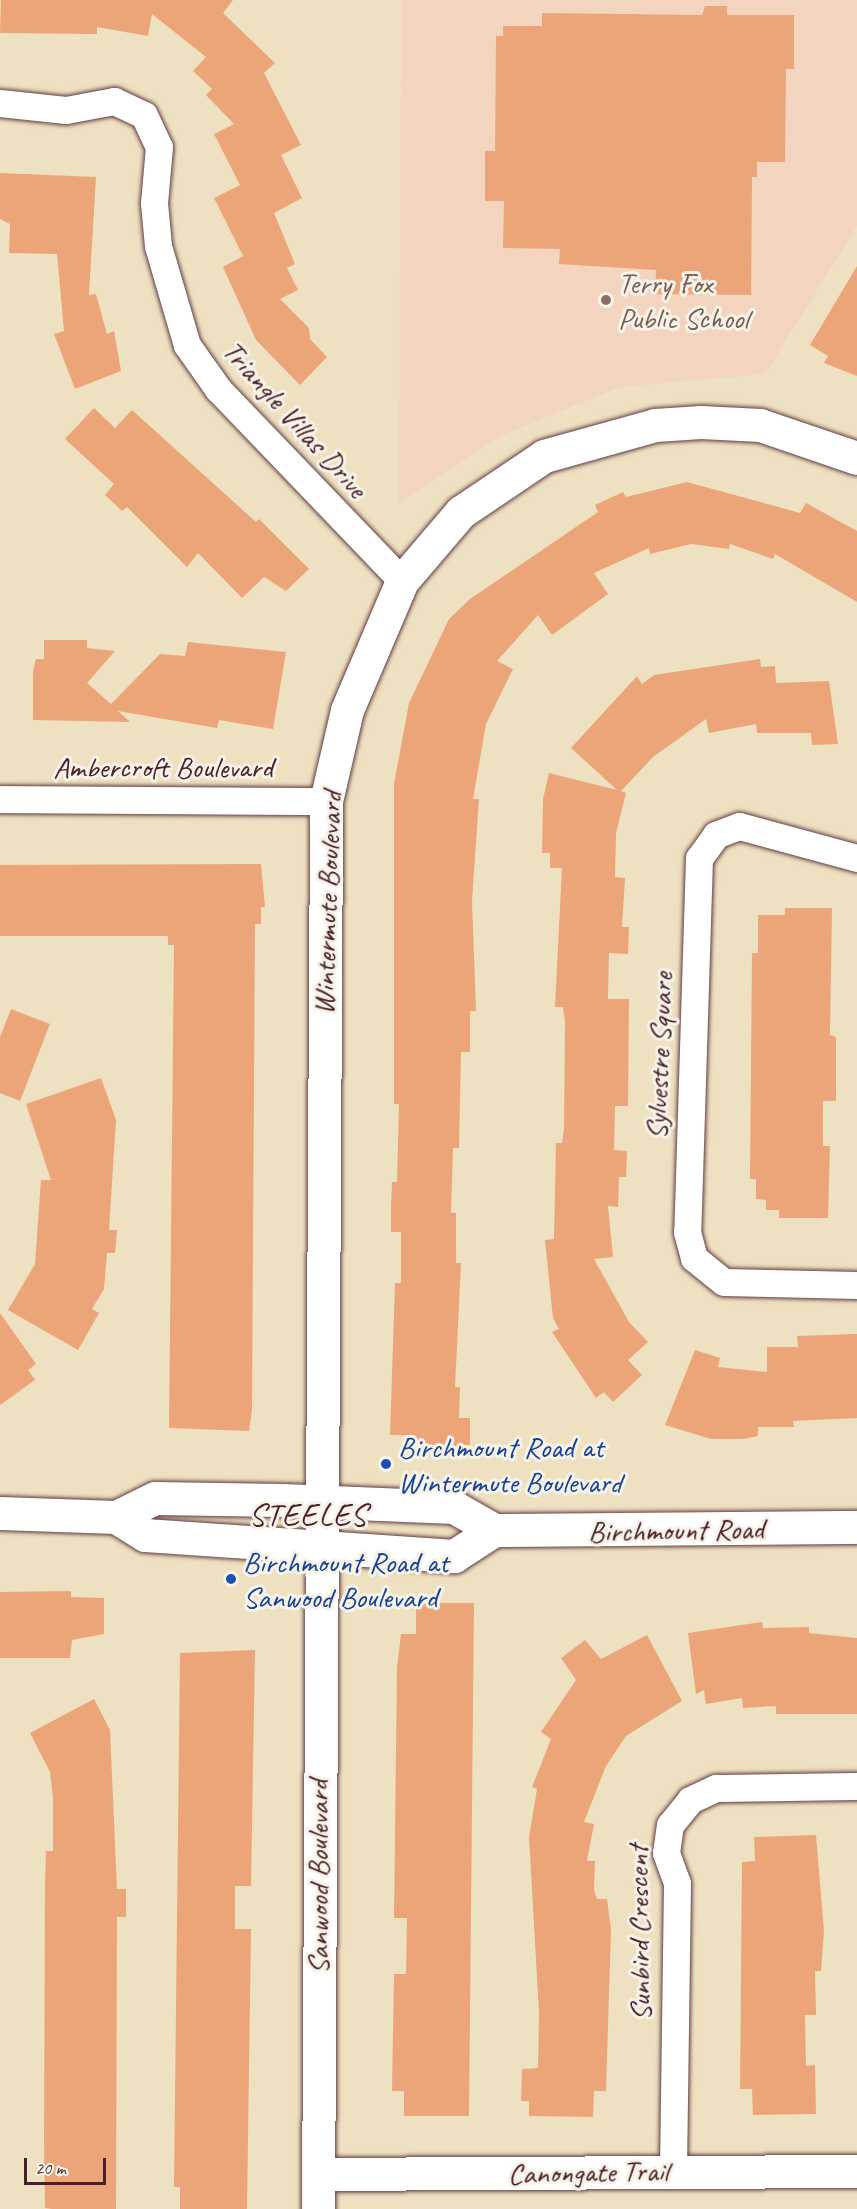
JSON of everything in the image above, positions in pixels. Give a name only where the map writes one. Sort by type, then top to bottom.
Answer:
[{"type":"street","name":"Triangle Villas Drive","points":[[0,103],[66,110],[114,101],[144,115],[159,147],[154,203],[158,246],[187,345],[218,390],[402,580]]},
{"type":"street","name":"Wintermute Boulevard","points":[[318,1546],[326,801],[357,681],[402,580],[441,531],[496,485],[544,456],[612,434],[679,423],[749,424],[819,441],[857,458]]},
{"type":"street","name":"Ambercroft Boulevard","points":[[0,799],[326,801]]},
{"type":"street","name":"Sylvestre Square","points":[[857,858],[740,826],[716,836],[699,858],[687,1233],[694,1258],[724,1282],[857,1285]]},
{"type":"street","points":[[0,1513],[116,1517],[155,1498],[319,1501],[454,1507],[494,1530],[454,1556],[145,1535],[116,1517]]},
{"type":"street","name":"Birchmount Road","points":[[494,1530],[857,1527]]},
{"type":"street","name":"Sanwood Boulevard","points":[[318,1546],[318,2209]]},
{"type":"street","name":"Sunbird Crescent","points":[[673,2170],[677,1883],[666,1853],[670,1825],[690,1800],[716,1788],[857,1786]]},
{"type":"street","name":"Canongate Trail","points":[[318,2174],[673,2170],[857,2171]]},
{"type":"shaded area","name":"Terry Fox Public School","points":[[401,0],[857,0],[857,226],[765,374],[620,387],[505,434],[399,502]]},
{"type":"building","points":[[1,0],[233,0],[223,13],[275,63],[264,73],[301,145],[281,155],[302,198],[274,213],[295,264],[287,268],[298,290],[280,299],[309,328],[310,339],[327,357],[300,385],[256,340],[223,267],[243,256],[214,198],[240,185],[214,134],[234,124],[206,95],[212,89],[193,71],[206,57],[152,14],[148,36],[97,27],[97,34],[0,33]]},
{"type":"building","points":[[705,6],[727,6],[727,15],[794,15],[794,69],[786,69],[785,162],[757,162],[757,177],[752,177],[751,295],[655,294],[656,270],[559,264],[560,249],[503,248],[504,201],[485,201],[485,151],[495,151],[496,36],[503,36],[503,26],[542,26],[542,13],[702,15]]},
{"type":"building","points":[[0,173],[96,177],[89,295],[96,294],[107,334],[114,331],[121,371],[75,389],[54,334],[64,331],[57,254],[9,253],[10,224],[0,219]]},
{"type":"building","points":[[857,266],[857,376],[824,363],[828,356],[810,345]]},
{"type":"building","points":[[94,408],[115,428],[132,410],[256,522],[259,519],[309,569],[286,591],[264,577],[242,598],[198,553],[187,567],[127,507],[122,511],[105,495],[114,484],[65,439]]},
{"type":"building","points":[[687,482],[800,513],[806,503],[857,531],[857,602],[775,554],[773,559],[730,544],[729,549],[691,544],[650,554],[649,548],[594,573],[608,594],[552,635],[538,615],[497,661],[513,669],[486,724],[473,799],[479,799],[472,901],[476,1011],[470,1011],[470,1052],[461,1052],[459,1148],[453,1148],[451,1213],[456,1213],[456,1263],[461,1263],[455,1387],[460,1387],[459,1418],[470,1418],[470,1445],[462,1445],[462,1454],[441,1454],[441,1445],[415,1445],[411,1435],[390,1435],[395,1283],[401,1283],[401,1232],[391,1232],[392,1182],[397,1182],[399,1104],[394,1104],[394,784],[409,703],[449,619],[470,599],[598,512],[595,505],[623,492],[626,497]]},
{"type":"building","points":[[44,640],[87,640],[87,648],[115,651],[87,683],[111,704],[160,654],[185,656],[188,642],[286,652],[273,729],[219,720],[217,728],[118,711],[130,722],[33,720],[33,671],[36,659],[44,659]]},
{"type":"building","points":[[760,659],[761,667],[775,666],[776,683],[829,681],[838,744],[812,745],[811,733],[757,733],[756,724],[709,733],[706,719],[653,757],[621,791],[626,793],[616,833],[615,877],[625,878],[622,927],[629,927],[628,954],[609,953],[608,999],[629,999],[628,1106],[615,1106],[614,1150],[627,1151],[626,1177],[619,1177],[618,1207],[608,1206],[613,1257],[594,1259],[629,1322],[648,1342],[628,1360],[642,1375],[613,1402],[604,1392],[596,1398],[552,1332],[559,1329],[553,1318],[545,1240],[554,1239],[556,1143],[562,1143],[564,1129],[565,1021],[563,1007],[555,1007],[562,868],[550,868],[550,853],[542,853],[543,799],[549,773],[617,790],[571,748],[637,676],[642,684],[654,675]]},
{"type":"building","points":[[261,864],[265,907],[261,907],[261,924],[255,924],[252,1410],[249,1431],[169,1428],[174,945],[168,945],[168,936],[0,936],[0,865]]},
{"type":"building","points":[[785,908],[832,908],[830,1035],[836,1037],[836,1101],[823,1101],[823,1146],[830,1146],[828,1218],[779,1218],[779,1210],[766,1210],[766,1200],[756,1199],[756,1179],[750,1179],[752,953],[758,953],[758,915],[785,915]]},
{"type":"building","points":[[11,1009],[50,1024],[20,1101],[0,1093],[0,1037]]},
{"type":"building","points":[[101,1078],[116,1120],[109,1230],[117,1230],[115,1253],[107,1253],[104,1289],[92,1309],[99,1313],[78,1350],[8,1310],[35,1264],[41,1180],[51,1180],[26,1104]]},
{"type":"building","points":[[0,1313],[36,1364],[28,1370],[35,1380],[0,1405]]},
{"type":"building","points":[[857,1334],[857,1418],[793,1421],[794,1427],[758,1427],[758,1436],[744,1439],[711,1439],[665,1425],[695,1350],[720,1358],[718,1367],[767,1372],[767,1347],[798,1347],[797,1336]]},
{"type":"building","points":[[71,1591],[71,1597],[104,1598],[104,1634],[72,1640],[70,1658],[0,1658],[0,1592]]},
{"type":"building","points":[[416,1603],[474,1603],[469,2116],[404,2116],[404,2091],[392,2091],[394,1974],[406,1974],[407,1918],[394,1918],[397,1667],[401,1634],[416,1634]]},
{"type":"building","points":[[762,1622],[763,1628],[809,1627],[809,1633],[857,1638],[857,1714],[776,1714],[776,1706],[743,1708],[742,1698],[706,1704],[704,1690],[696,1694],[688,1633]]},
{"type":"building","points":[[647,1635],[682,1701],[626,1736],[606,1766],[584,1822],[594,1824],[587,1861],[595,1861],[594,1890],[597,1899],[607,1899],[611,1930],[606,2091],[594,2091],[593,2117],[529,2116],[529,2101],[521,2101],[522,2069],[538,2068],[539,2012],[529,1837],[537,1789],[532,1787],[551,1739],[541,1732],[576,1680],[561,1658],[585,1640],[601,1659]]},
{"type":"building","points":[[255,1650],[251,1886],[235,1886],[235,1929],[251,1929],[247,2209],[180,2209],[180,2187],[174,2187],[180,1653]]},
{"type":"building","points":[[94,1699],[110,1730],[117,1889],[126,1889],[126,1917],[117,1917],[116,2209],[52,2209],[45,2208],[44,2140],[45,1885],[46,1851],[53,1851],[53,1799],[50,1772],[30,1733]]},
{"type":"building","points":[[816,1835],[824,1931],[821,1971],[815,1971],[816,2015],[805,2015],[806,2066],[815,2065],[816,2114],[753,2115],[752,2089],[740,2089],[742,1862],[755,1861],[754,1837]]},
{"type":"place","name":"Terry Fox Public School","points":[[606,300]]},
{"type":"place","name":"Birchmount Road at Wintermute Boulevard","points":[[386,1464]]},
{"type":"place","name":"Birchmount Road at Sanwood Boulevard","points":[[231,1579]]},
{"type":"district","name":"STEELES","points":[[308,1515]]}]
